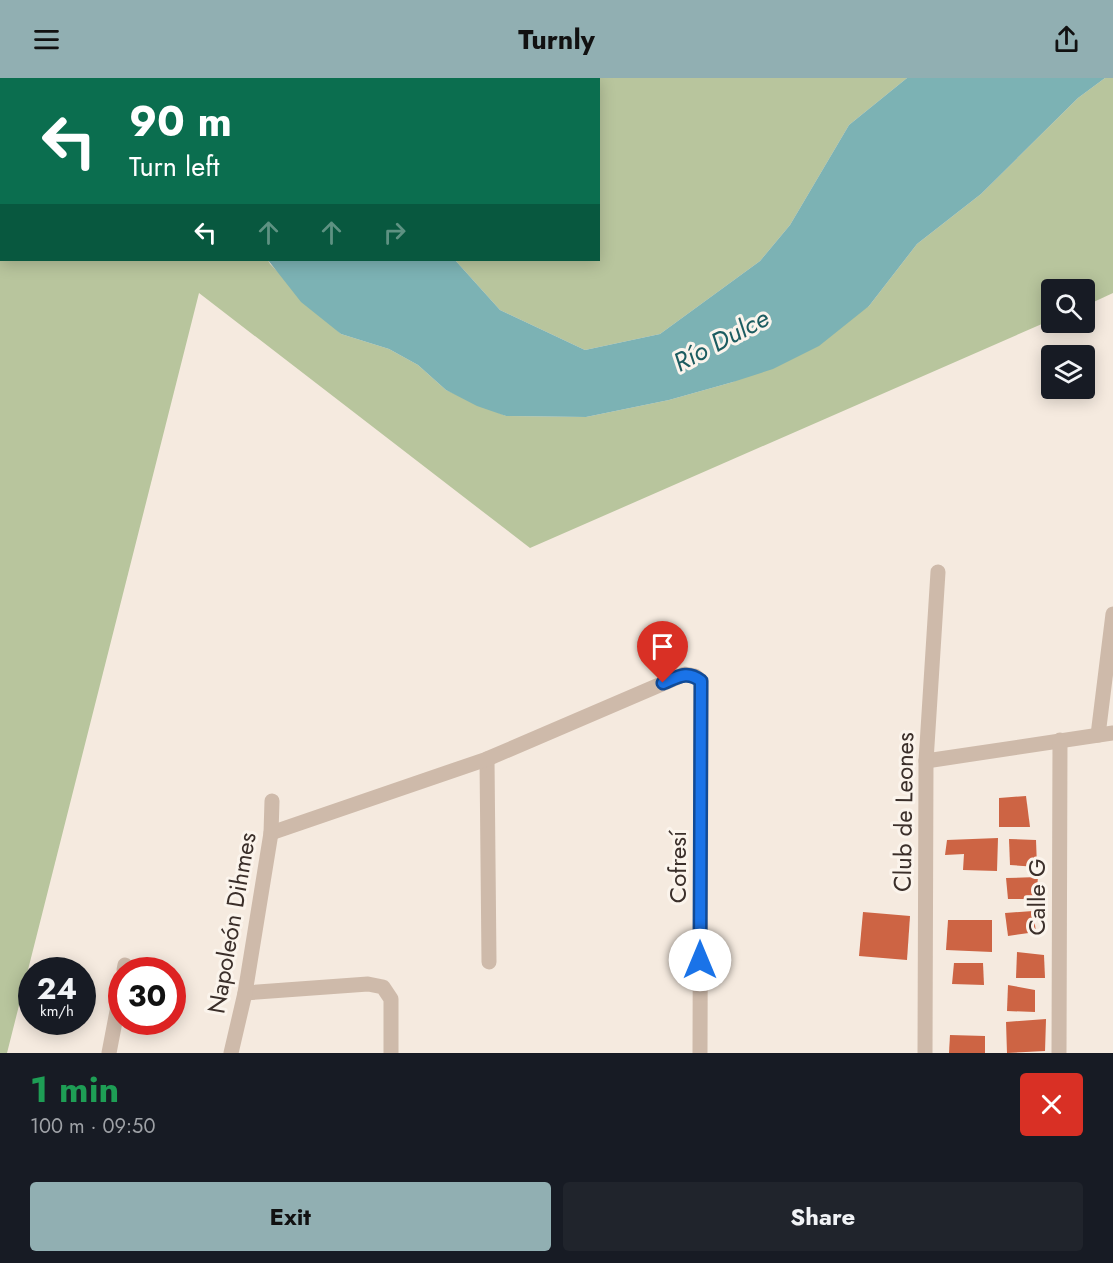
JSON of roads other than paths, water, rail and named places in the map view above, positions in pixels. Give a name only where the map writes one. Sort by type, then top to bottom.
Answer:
[{"type":"street","name":"Club de Leones","points":[[925,1053],[926,761],[938,572]]},
{"type":"street","points":[[926,761],[1105,734],[1113,614]]},
{"type":"street","name":"Cofresí","points":[[487,759],[685,674],[701,681],[700,1053]]},
{"type":"street","name":"Calle G","points":[[1059,1053],[1060,740]]},
{"type":"street","points":[[271,833],[487,759],[489,962]]},
{"type":"street","name":"Napoleón Dihmes","points":[[231,1053],[245,993],[271,833],[272,801]]},
{"type":"street","points":[[245,993],[368,984],[382,987],[391,999],[391,1053]]},
{"type":"street","points":[[109,1053],[112,1035]]},
{"type":"water","name":"Río Dulce","points":[[907,78],[1105,78],[1078,98],[981,194],[917,244],[869,306],[819,346],[773,369],[669,400],[586,417],[506,416],[477,406],[446,390],[418,365],[389,349],[341,334],[301,302],[269,261],[456,261],[500,310],[585,350],[660,334],[760,261],[790,225],[849,125]]}]
